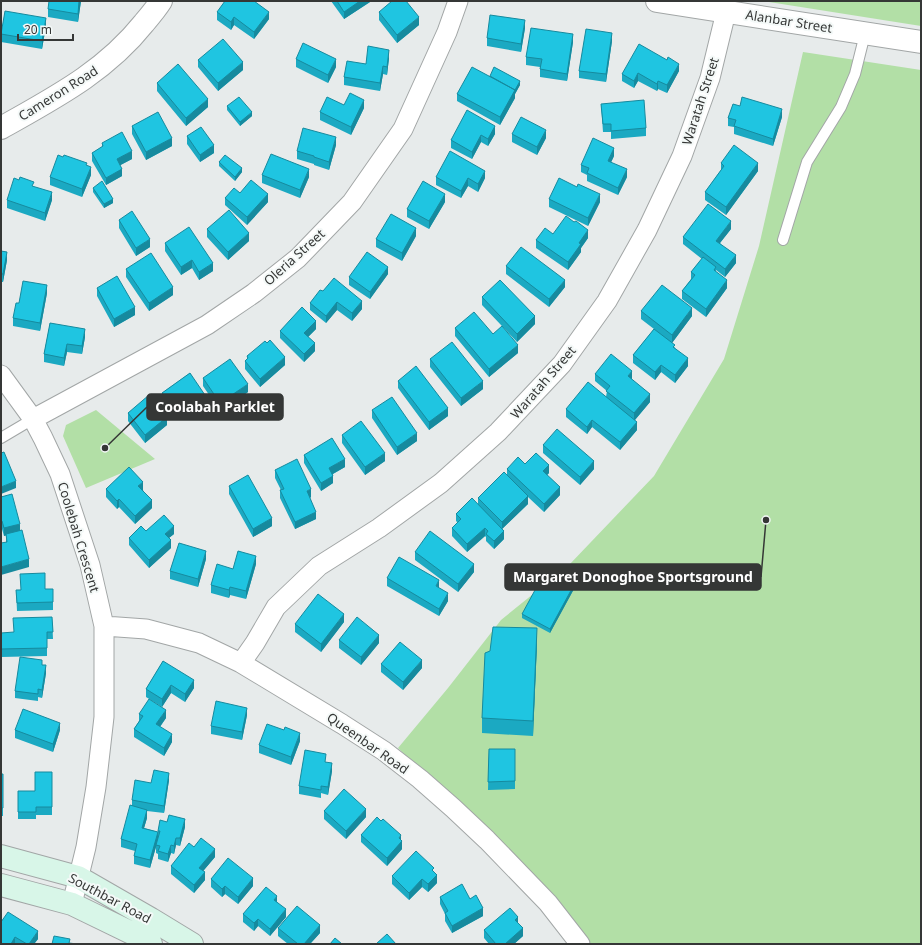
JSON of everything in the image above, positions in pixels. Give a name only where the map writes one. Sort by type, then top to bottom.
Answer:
[{"type":"main road","name":"Southbar Road","points":[[1,856],[78,878],[192,944]]},
{"type":"main road","name":"Southbar Road","points":[[1,885],[72,904],[151,944]]},
{"type":"street","name":"Cameron Road","points":[[1,128],[72,88],[105,64],[134,36],[161,1]]},
{"type":"street","name":"Oleria Street","points":[[33,419],[207,326],[254,293],[298,258],[352,202],[403,130],[447,32],[458,1]]},
{"type":"street","name":"Alanbar Street","points":[[657,1],[921,42]]},
{"type":"street","name":"Waratah Street","points":[[241,663],[255,643],[276,607],[319,566],[379,528],[441,483],[498,432],[562,364],[608,301],[647,230],[682,156],[710,78],[726,12]]},
{"type":"street","name":"Coolebah Crescent","points":[[1,374],[33,419],[60,474],[90,565],[104,626],[104,717],[96,787],[87,840],[72,904]]},
{"type":"street","name":"Queenbar Road","points":[[104,626],[146,630],[199,643],[241,663],[384,751],[420,779],[487,840],[548,904],[580,944]]},
{"type":"lane","points":[[783,240],[807,162],[841,107],[855,74],[865,34]]},
{"type":"lane","points":[[1,438],[33,419]]},
{"type":"green space","points":[[921,1],[921,26],[769,2]]},
{"type":"green space","points":[[803,52],[921,70],[921,944],[579,944],[498,848],[398,748],[448,688],[501,620],[569,565],[654,476],[724,359],[759,246]]},
{"type":"green space","points":[[96,410],[155,459],[86,488],[63,436],[66,425]]},
{"type":"building","points":[[49,1],[79,1],[78,14],[48,9]]},
{"type":"building","points":[[225,1],[254,1],[269,12],[254,32],[234,17],[231,22],[217,12]]},
{"type":"building","points":[[337,1],[360,1],[344,12]]},
{"type":"building","points":[[392,1],[406,1],[419,17],[397,35],[379,12]]},
{"type":"building","points":[[5,11],[46,18],[42,41],[1,34]]},
{"type":"building","points":[[490,15],[525,20],[521,44],[487,38]]},
{"type":"building","points":[[531,28],[573,34],[567,74],[540,69],[542,59],[526,57]]},
{"type":"building","points":[[586,29],[612,33],[606,74],[579,71]]},
{"type":"building","points":[[223,39],[243,62],[218,83],[198,60]]},
{"type":"building","points":[[303,43],[336,59],[328,75],[296,59]]},
{"type":"building","points":[[639,44],[667,60],[668,57],[679,64],[667,85],[658,81],[657,84],[638,73],[634,81],[622,74]]},
{"type":"building","points":[[368,46],[389,50],[387,67],[383,66],[380,83],[344,77],[347,61],[366,64]]},
{"type":"building","points":[[178,64],[208,99],[186,118],[157,83]]},
{"type":"building","points":[[472,67],[515,90],[500,117],[457,94]]},
{"type":"building","points":[[494,67],[520,81],[515,90],[490,76]]},
{"type":"building","points":[[350,93],[364,100],[351,127],[320,112],[327,97],[344,105]]},
{"type":"building","points":[[239,97],[252,112],[240,122],[227,106]]},
{"type":"building","points":[[742,97],[782,109],[773,139],[734,126],[736,120],[728,118],[733,104],[740,106]]},
{"type":"building","points":[[644,100],[646,128],[611,131],[611,124],[603,124],[601,104]]},
{"type":"building","points":[[467,110],[495,126],[488,139],[481,135],[472,152],[451,140]]},
{"type":"building","points":[[158,112],[172,138],[146,152],[132,126]]},
{"type":"building","points":[[521,117],[546,130],[537,147],[512,134]]},
{"type":"building","points":[[201,127],[214,145],[200,155],[187,136]]},
{"type":"building","points":[[303,128],[336,137],[329,162],[297,151]]},
{"type":"building","points":[[122,132],[132,151],[117,159],[122,169],[106,178],[92,153],[103,146],[102,143]]},
{"type":"building","points":[[593,138],[614,148],[608,161],[627,169],[618,188],[587,173],[589,168],[581,165]]},
{"type":"building","points":[[734,145],[758,163],[726,207],[705,192],[724,166],[721,163]]},
{"type":"building","points":[[450,151],[485,171],[478,184],[468,178],[461,191],[436,177]]},
{"type":"building","points":[[271,154],[309,169],[300,190],[262,175]]},
{"type":"building","points":[[58,155],[63,157],[64,155],[87,163],[86,165],[91,167],[82,189],[50,177]]},
{"type":"building","points":[[225,155],[242,168],[235,177],[219,162]]},
{"type":"building","points":[[20,177],[34,182],[32,186],[52,192],[45,213],[7,200],[14,178],[19,180]]},
{"type":"building","points":[[559,178],[577,187],[578,184],[600,194],[588,218],[549,199]]},
{"type":"building","points":[[251,180],[268,194],[247,217],[225,198],[234,188],[240,193]]},
{"type":"building","points":[[102,181],[113,199],[104,204],[93,188]]},
{"type":"building","points":[[423,181],[445,194],[429,221],[407,209]]},
{"type":"building","points":[[708,204],[731,221],[716,241],[736,255],[725,269],[683,237]]},
{"type":"building","points":[[229,210],[249,233],[228,252],[207,229]]},
{"type":"building","points":[[132,211],[150,239],[136,248],[119,220]]},
{"type":"building","points":[[391,214],[416,228],[402,253],[376,239]]},
{"type":"building","points":[[566,216],[588,230],[579,243],[581,244],[568,262],[536,240],[545,228],[553,234]]},
{"type":"building","points":[[189,227],[213,263],[199,272],[192,260],[181,267],[165,243]]},
{"type":"building","points":[[521,247],[565,280],[549,299],[506,266]]},
{"type":"building","points":[[1,251],[7,252],[3,274],[1,274]]},
{"type":"building","points":[[367,252],[388,267],[370,292],[349,277]]},
{"type":"building","points":[[151,253],[173,287],[149,303],[126,269]]},
{"type":"building","points":[[703,257],[716,267],[714,270],[727,280],[706,309],[682,291],[695,275],[691,272]]},
{"type":"building","points":[[117,276],[135,307],[114,319],[97,288]]},
{"type":"building","points":[[334,278],[362,301],[352,313],[337,302],[326,316],[310,303],[320,290],[323,291]]},
{"type":"building","points":[[500,280],[535,316],[517,334],[482,297]]},
{"type":"building","points":[[23,281],[47,285],[40,323],[13,318],[16,303],[19,303]]},
{"type":"building","points":[[662,285],[692,308],[672,335],[641,311]]},
{"type":"building","points":[[302,307],[316,321],[304,333],[315,343],[304,354],[280,331]]},
{"type":"building","points":[[474,312],[493,334],[502,326],[518,345],[489,369],[455,328]]},
{"type":"building","points":[[50,323],[85,329],[82,346],[67,344],[64,358],[44,354]]},
{"type":"building","points":[[654,329],[675,345],[673,347],[688,358],[675,375],[661,365],[655,372],[633,355]]},
{"type":"building","points":[[270,340],[285,357],[260,379],[245,361],[248,358],[247,356],[265,341],[267,343]]},
{"type":"building","points":[[452,342],[483,381],[461,398],[430,359]]},
{"type":"building","points":[[611,354],[632,371],[628,376],[650,394],[634,413],[606,391],[610,386],[595,374]]},
{"type":"building","points":[[230,359],[248,384],[220,403],[203,378]]},
{"type":"building","points":[[416,366],[448,408],[429,422],[398,381]]},
{"type":"building","points":[[190,373],[207,398],[194,407],[188,399],[173,409],[162,393]]},
{"type":"building","points":[[588,382],[637,422],[620,442],[592,420],[587,427],[566,409]]},
{"type":"building","points":[[149,395],[167,417],[145,435],[128,413]]},
{"type":"building","points":[[392,397],[417,433],[397,447],[372,410]]},
{"type":"building","points":[[361,421],[385,453],[365,467],[342,435]]},
{"type":"building","points":[[557,429],[594,461],[580,477],[543,445]]},
{"type":"building","points":[[332,438],[345,459],[329,468],[333,476],[321,483],[304,455]]},
{"type":"building","points":[[4,452],[16,481],[1,487],[1,453]]},
{"type":"building","points":[[536,453],[549,465],[543,471],[560,487],[544,504],[507,469],[518,457],[525,464]]},
{"type":"building","points":[[297,459],[311,489],[307,491],[316,512],[295,522],[280,490],[284,489],[275,470]]},
{"type":"building","points":[[129,467],[143,482],[138,486],[152,500],[135,516],[119,499],[117,501],[106,489]]},
{"type":"building","points":[[504,472],[528,496],[502,522],[478,498]]},
{"type":"building","points":[[248,475],[272,518],[253,529],[229,486]]},
{"type":"building","points":[[12,494],[20,524],[4,528],[1,521],[1,497]]},
{"type":"building","points":[[472,498],[504,531],[494,541],[486,534],[488,531],[485,528],[467,544],[452,528],[461,519],[456,514]]},
{"type":"building","points":[[164,515],[174,526],[165,534],[171,540],[149,560],[129,538],[141,526],[146,531]]},
{"type":"building","points":[[22,530],[29,559],[1,567],[1,543],[7,542],[6,534]]},
{"type":"building","points":[[430,531],[474,564],[458,584],[415,552]]},
{"type":"building","points":[[179,543],[206,551],[198,579],[170,571]]},
{"type":"building","points":[[238,551],[256,556],[246,591],[230,587],[229,590],[211,585],[217,564],[233,569]]},
{"type":"building","points":[[399,557],[439,580],[436,586],[448,593],[439,609],[387,578]]},
{"type":"building","points":[[547,568],[575,583],[550,629],[522,614]]},
{"type":"building","points":[[45,573],[45,589],[53,589],[53,602],[17,603],[16,590],[21,590],[20,574]]},
{"type":"building","points":[[318,594],[344,614],[321,644],[295,624]]},
{"type":"building","points":[[52,617],[53,632],[47,632],[47,648],[1,649],[1,633],[14,632],[13,618]]},
{"type":"building","points":[[357,617],[379,635],[361,657],[339,640]]},
{"type":"building","points":[[493,627],[537,628],[533,721],[482,718],[485,653],[490,651]]},
{"type":"building","points":[[400,642],[422,660],[403,682],[381,664]]},
{"type":"building","points":[[20,657],[42,660],[42,665],[46,665],[42,690],[38,689],[38,694],[15,691]]},
{"type":"building","points":[[163,661],[194,680],[185,694],[171,685],[162,699],[146,689]]},
{"type":"building","points":[[149,699],[166,710],[156,724],[172,734],[164,748],[134,729],[143,716],[139,714]]},
{"type":"building","points":[[216,701],[247,708],[242,732],[211,726]]},
{"type":"building","points":[[23,709],[60,723],[53,744],[15,730]]},
{"type":"building","points":[[267,724],[284,730],[285,727],[300,733],[291,757],[259,745]]},
{"type":"building","points":[[489,749],[515,749],[515,781],[488,782]]},
{"type":"building","points":[[305,750],[326,754],[325,762],[332,763],[328,787],[321,786],[321,790],[299,786]]},
{"type":"building","points":[[154,770],[169,773],[164,806],[132,800],[135,780],[151,783]]},
{"type":"building","points":[[35,772],[52,772],[52,807],[36,807],[36,812],[18,812],[18,791],[35,791]]},
{"type":"building","points":[[1,774],[3,774],[3,808],[1,808]]},
{"type":"building","points":[[344,789],[366,809],[346,831],[324,811]]},
{"type":"building","points":[[130,805],[147,810],[142,828],[158,832],[150,860],[134,856],[137,844],[121,839]]},
{"type":"building","points":[[169,815],[185,819],[180,838],[176,838],[174,846],[171,845],[168,854],[158,851],[160,846],[156,845],[160,831],[158,831],[160,820],[167,822]]},
{"type":"building","points":[[377,817],[381,821],[383,819],[401,835],[399,838],[402,841],[387,858],[361,835]]},
{"type":"building","points":[[201,838],[215,849],[199,868],[205,872],[194,885],[171,866],[189,843],[194,847]]},
{"type":"building","points":[[416,851],[434,868],[432,870],[437,875],[428,884],[422,879],[409,893],[392,876]]},
{"type":"building","points":[[228,858],[253,878],[238,897],[225,886],[222,889],[211,879]]},
{"type":"building","points":[[462,884],[470,899],[476,895],[483,908],[452,926],[445,913],[448,911],[440,897]]},
{"type":"building","points":[[266,887],[277,896],[274,900],[286,909],[270,929],[258,919],[254,923],[243,914]]},
{"type":"building","points":[[297,906],[320,925],[304,944],[298,944],[278,928]]},
{"type":"building","points":[[510,908],[518,917],[515,920],[523,928],[505,944],[496,944],[484,930]]},
{"type":"building","points":[[8,912],[38,931],[29,944],[15,937],[11,944],[1,944],[1,922]]},
{"type":"building","points":[[387,934],[396,944],[376,944]]},
{"type":"building","points":[[54,936],[70,939],[69,943],[77,944],[52,944]]},
{"type":"building","points":[[335,938],[342,944],[330,944]]},
{"type":"place","name":"Coolabah Parklet","points":[[105,448]]},
{"type":"place","name":"Margaret Donoghoe Sportsground","points":[[766,520]]}]
